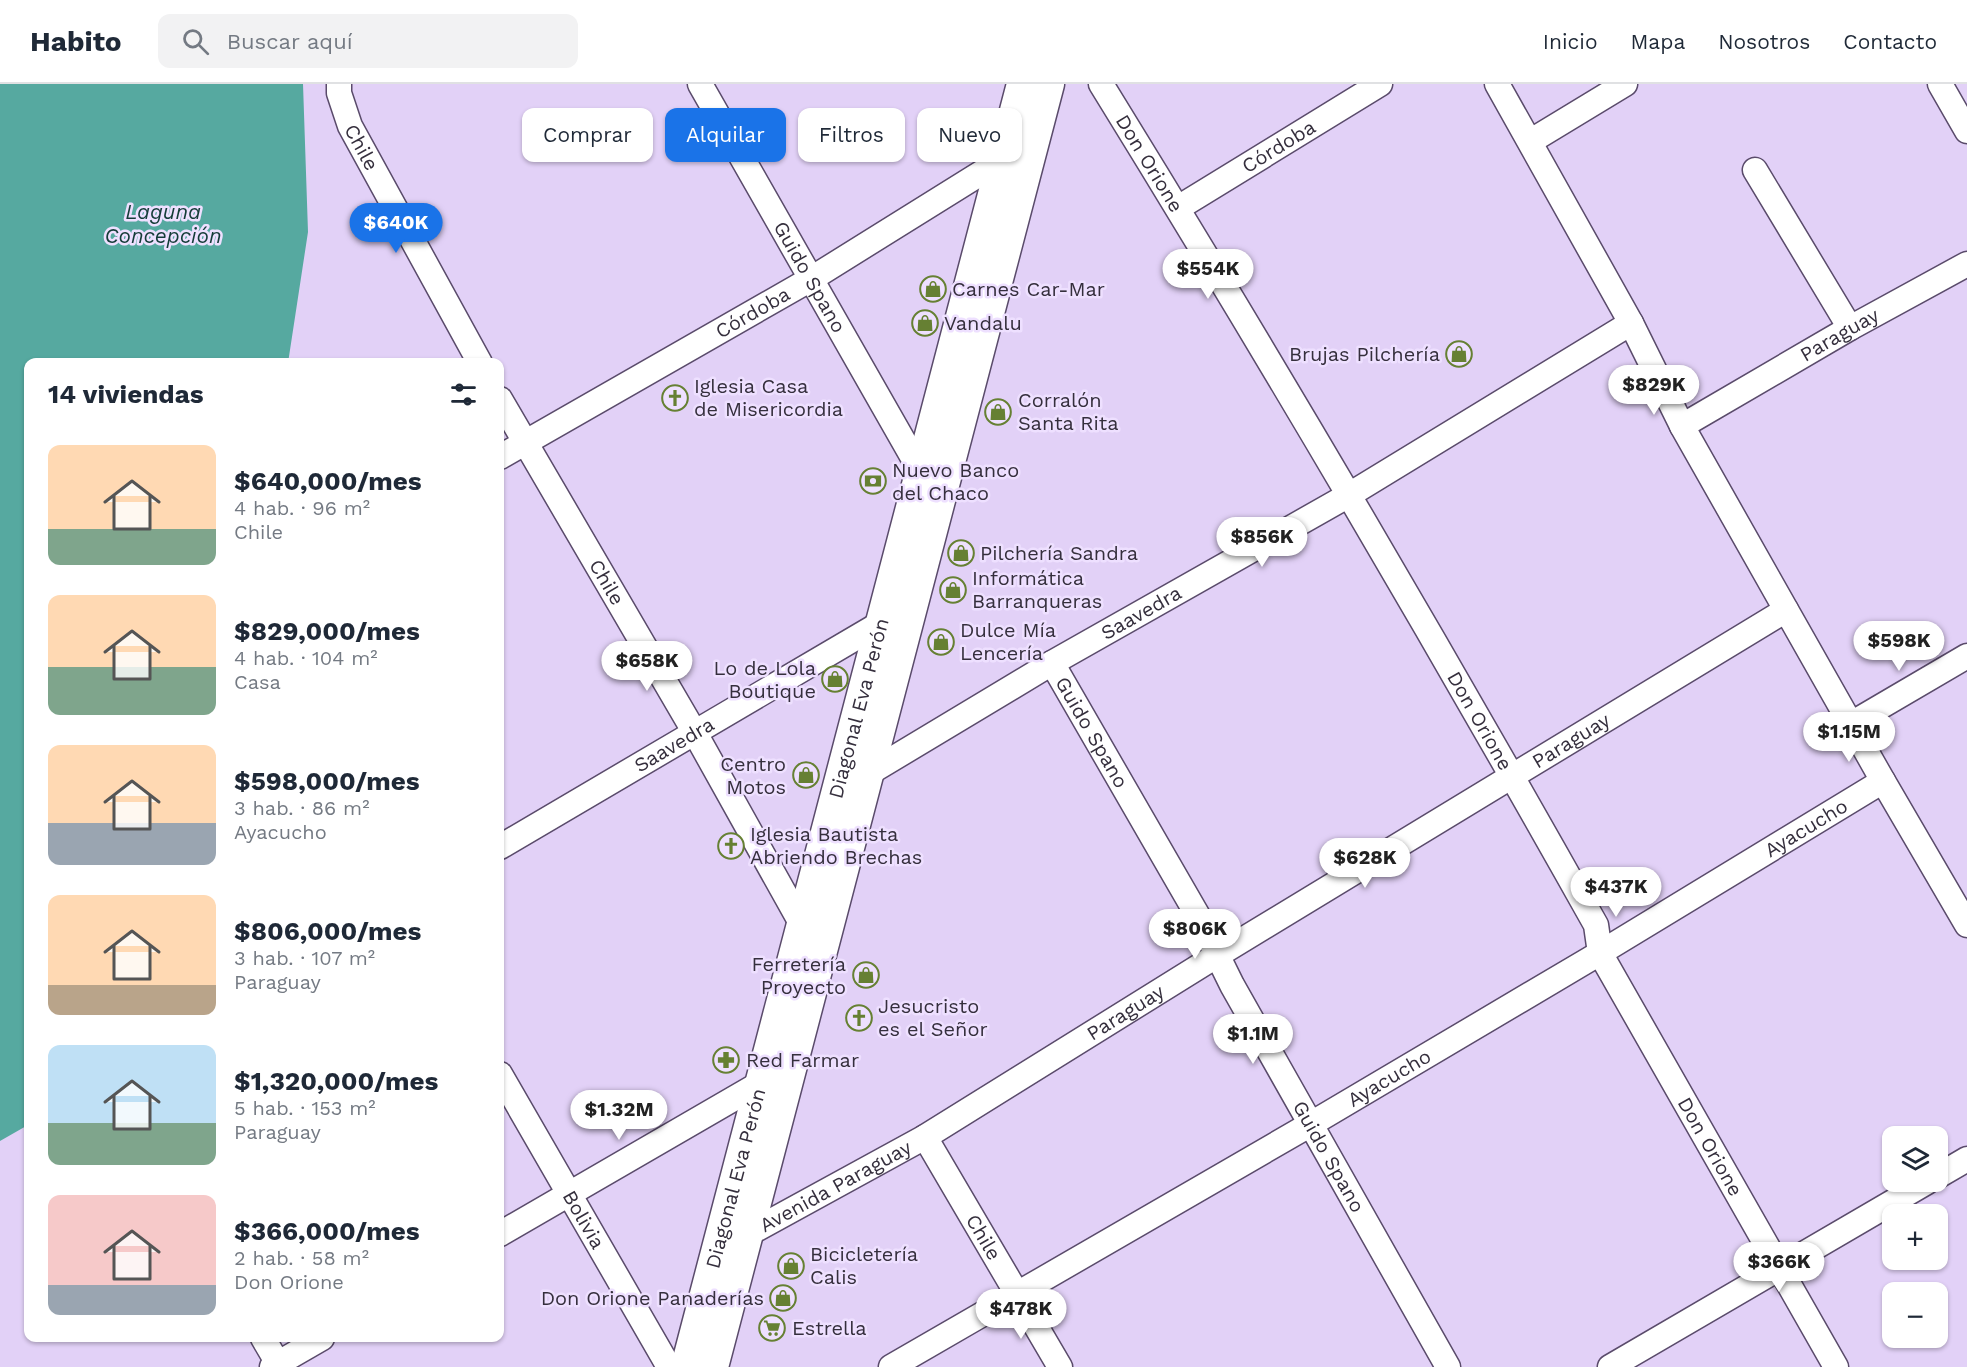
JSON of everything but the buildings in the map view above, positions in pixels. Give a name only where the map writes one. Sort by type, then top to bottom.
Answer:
[{"type":"main road","name":"Diagonal Eva Perón","points":[[1016,108],[1022,84]]},
{"type":"main road","name":"Diagonal Eva Perón","points":[[713,1367],[1049,84]]},
{"type":"main road","name":"Diagonal Eva Perón","points":[[686,1367],[1001,162]]},
{"type":"street","name":"Chile","points":[[339,84],[339,93],[350,126],[477,358]]},
{"type":"street","name":"Guido Spano","points":[[700,84],[920,470]]},
{"type":"street","name":"Don Orione","points":[[1101,84],[1178,208],[1349,495],[1512,775],[1596,925],[1600,953],[1836,1367]]},
{"type":"street","name":"Córdoba","points":[[1178,208],[1380,84]]},
{"type":"street","points":[[1497,84],[1631,323],[1682,426],[1967,925]]},
{"type":"street","points":[[1531,141],[1624,84]]},
{"type":"street","points":[[1940,84],[1967,131]]},
{"type":"street","name":"Córdoba","points":[[504,455],[811,279],[999,162]]},
{"type":"street","points":[[1755,170],[1850,328]]},
{"type":"street","name":"Paraguay","points":[[1682,426],[1850,328],[1967,264]]},
{"type":"street","name":"Saavedra","points":[[869,773],[1052,663],[1349,495],[1631,323]]},
{"type":"street","name":"Chile","points":[[504,406],[695,732],[801,923]]},
{"type":"street","name":"Paraguay","points":[[925,1137],[1216,956],[1786,609]]},
{"type":"street","name":"Saavedra","points":[[504,845],[880,623]]},
{"type":"street","points":[[1851,724],[1967,656]]},
{"type":"street","name":"Guido Spano","points":[[1052,663],[1198,916],[1216,956],[1448,1367]]},
{"type":"street","name":"Ayacucho","points":[[891,1367],[1311,1124],[1600,953],[1883,781]]},
{"type":"street","name":"Bolivia","points":[[504,1081],[669,1367]]},
{"type":"street","points":[[504,1232],[759,1084]]},
{"type":"street","name":"Chile","points":[[925,1137],[1060,1367]]},
{"type":"street","name":"Avenida Paraguay","points":[[746,1235],[925,1137]]},
{"type":"street","points":[[1948,1170],[1967,1159]]},
{"type":"street","points":[[1610,1367],[1910,1192]]},
{"type":"street","points":[[265,1342],[276,1366],[315,1342]]},
{"type":"water","name":"Laguna Concepción","points":[[0,84],[303,84],[308,232],[289,358],[24,358],[24,1127],[0,1141]]},
{"type":"place","name":"Carnes Car-Mar","points":[[933,289]]},
{"type":"place","name":"Vandalu","points":[[925,323]]},
{"type":"place","name":"Brujas Pilchería","points":[[1459,354]]},
{"type":"place","name":"Iglesia Casa de Misericordia","points":[[675,398]]},
{"type":"place","name":"Corralón Santa Rita","points":[[998,412]]},
{"type":"place","name":"Nuevo Banco del Chaco","points":[[873,481]]},
{"type":"place","name":"Pilchería Sandra","points":[[961,553]]},
{"type":"place","name":"Informática Barranqueras","points":[[953,590]]},
{"type":"place","name":"Dulce Mía Lencería","points":[[941,642]]},
{"type":"place","name":"Lo de Lola Boutique","points":[[835,679]]},
{"type":"place","name":"Centro Motos","points":[[806,775]]},
{"type":"place","name":"Iglesia Bautista Abriendo Brechas","points":[[731,846]]},
{"type":"place","name":"Ferretería Proyecto","points":[[866,975]]},
{"type":"place","name":"Jesucristo es el Señor","points":[[859,1018]]},
{"type":"place","name":"Red Farmar","points":[[726,1060]]},
{"type":"place","name":"Bicicletería Calis","points":[[791,1266]]},
{"type":"place","name":"Don Orione Panaderías","points":[[783,1298]]},
{"type":"place","name":"Estrella","points":[[772,1328]]}]
